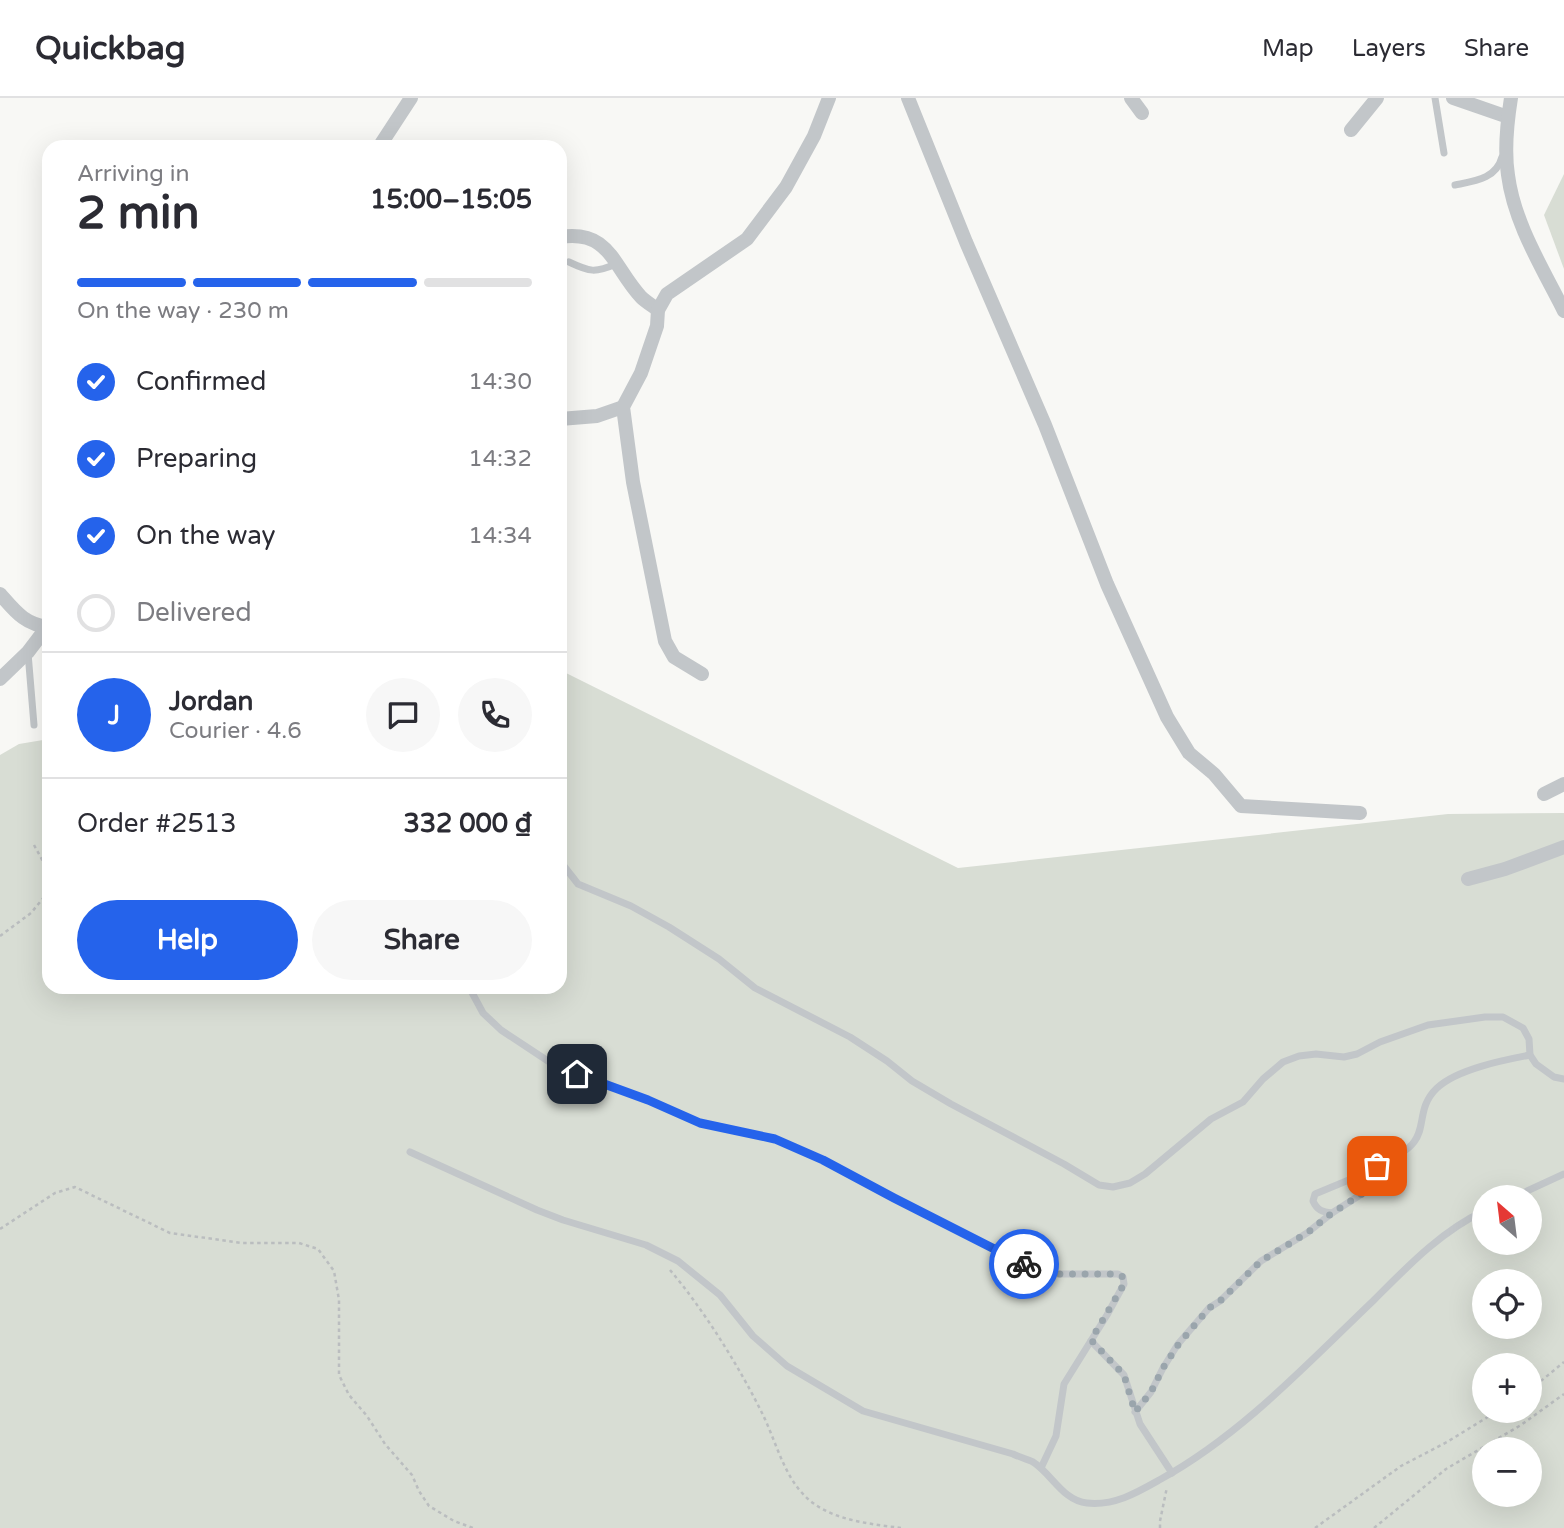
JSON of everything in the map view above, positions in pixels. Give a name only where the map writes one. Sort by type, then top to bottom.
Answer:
[{"type":"street","points":[[384,140],[411,98]]},
{"type":"street","points":[[702,674],[674,657],[665,641],[633,482],[622,407],[641,373],[657,326],[658,310],[667,294],[747,239],[772,208],[814,136],[829,98]]},
{"type":"street","points":[[908,98],[966,242],[1045,425],[1107,584],[1167,717],[1189,753],[1214,774],[1241,806],[1360,813]]},
{"type":"street","points":[[1131,98],[1142,113]]},
{"type":"street","points":[[1352,130],[1377,98]]},
{"type":"street","points":[[1453,98],[1508,117]]},
{"type":"street","points":[[1511,98],[1507,140],[1508,174],[1515,207],[1564,312]]},
{"type":"street","points":[[567,236],[594,239],[607,249],[641,297],[658,310]]},
{"type":"street","points":[[567,418],[597,416],[622,407]]},
{"type":"street","points":[[0,594],[26,621],[42,626]]},
{"type":"street","points":[[0,679],[42,634]]},
{"type":"street","points":[[1544,794],[1564,784]]},
{"type":"street","points":[[1468,879],[1505,869],[1564,847]]},
{"type":"lane","points":[[1435,98],[1444,153]]},
{"type":"lane","points":[[1455,185],[1480,180],[1494,173],[1499,167],[1507,140]]},
{"type":"lane","points":[[569,262],[584,270],[598,272],[616,264]]},
{"type":"lane","points":[[28,652],[34,725]]},
{"type":"lane","points":[[567,870],[578,884],[631,906],[668,927],[719,959],[755,988],[850,1037],[912,1081],[1099,1185],[1113,1187],[1129,1183],[1145,1174],[1211,1119],[1244,1102],[1263,1079],[1283,1062],[1316,1054],[1344,1057],[1357,1054],[1380,1042],[1428,1025],[1503,1017],[1523,1028],[1529,1039],[1530,1055],[1536,1064],[1554,1077],[1564,1079]]},
{"type":"lane","points":[[473,994],[483,1013],[501,1030],[557,1067],[648,1100],[700,1123],[787,1144],[1049,1274],[1118,1274],[1123,1277],[1124,1284],[1064,1384],[1056,1436],[1041,1468]]},
{"type":"lane","points":[[1332,1213],[1322,1212],[1315,1207],[1315,1194],[1368,1172],[1415,1141],[1423,1109],[1438,1087],[1471,1070],[1530,1055]]},
{"type":"lane","points":[[410,1152],[537,1210],[646,1245],[678,1261],[720,1295],[753,1336],[787,1366],[863,1411],[1033,1462],[1061,1490],[1085,1504],[1120,1501],[1192,1462],[1235,1429],[1427,1249],[1472,1217]]},
{"type":"lane","points":[[1135,1412],[1151,1392],[1178,1345],[1209,1308],[1220,1301],[1261,1261],[1307,1233],[1368,1190],[1375,1178],[1377,1166]]},
{"type":"lane","points":[[1540,1185],[1564,1174]]},
{"type":"lane","points":[[1091,1340],[1124,1375],[1140,1424],[1172,1474]]},
{"type":"path","points":[[34,845],[42,860]]},
{"type":"path","points":[[0,936],[31,912],[42,899]]},
{"type":"path","points":[[0,1229],[55,1193],[75,1187],[170,1233],[242,1243],[299,1242],[318,1249],[334,1271],[339,1300],[340,1376],[349,1395],[412,1475],[429,1506],[454,1521],[473,1528]]},
{"type":"path","points":[[667,1267],[688,1292],[731,1360],[763,1415],[795,1485],[814,1504],[849,1519],[901,1528]]},
{"type":"path","points":[[1542,1380],[1564,1362]]},
{"type":"path","points":[[1374,1528],[1446,1469],[1521,1425],[1564,1394]]},
{"type":"path","points":[[1315,1528],[1401,1466],[1478,1423]]},
{"type":"path","points":[[1160,1528],[1166,1491],[1172,1474]]},
{"type":"shaded area","points":[[1564,174],[1564,269],[1544,215]]},
{"type":"shaded area","points":[[567,673],[958,868],[1448,814],[1564,813],[1564,1528],[0,1528],[0,755],[19,744],[42,740],[42,994],[567,994]]},
{"type":"way so far","points":[[1024,1264],[1049,1274],[1118,1274],[1123,1277],[1124,1284],[1091,1340],[1124,1375],[1135,1412],[1151,1392],[1178,1345],[1209,1308],[1220,1301],[1261,1261],[1318,1226],[1332,1213],[1368,1190],[1375,1178],[1377,1166]]},
{"type":"route","points":[[577,1074],[626,1091],[700,1123],[775,1139],[823,1160],[1024,1264]]}]
